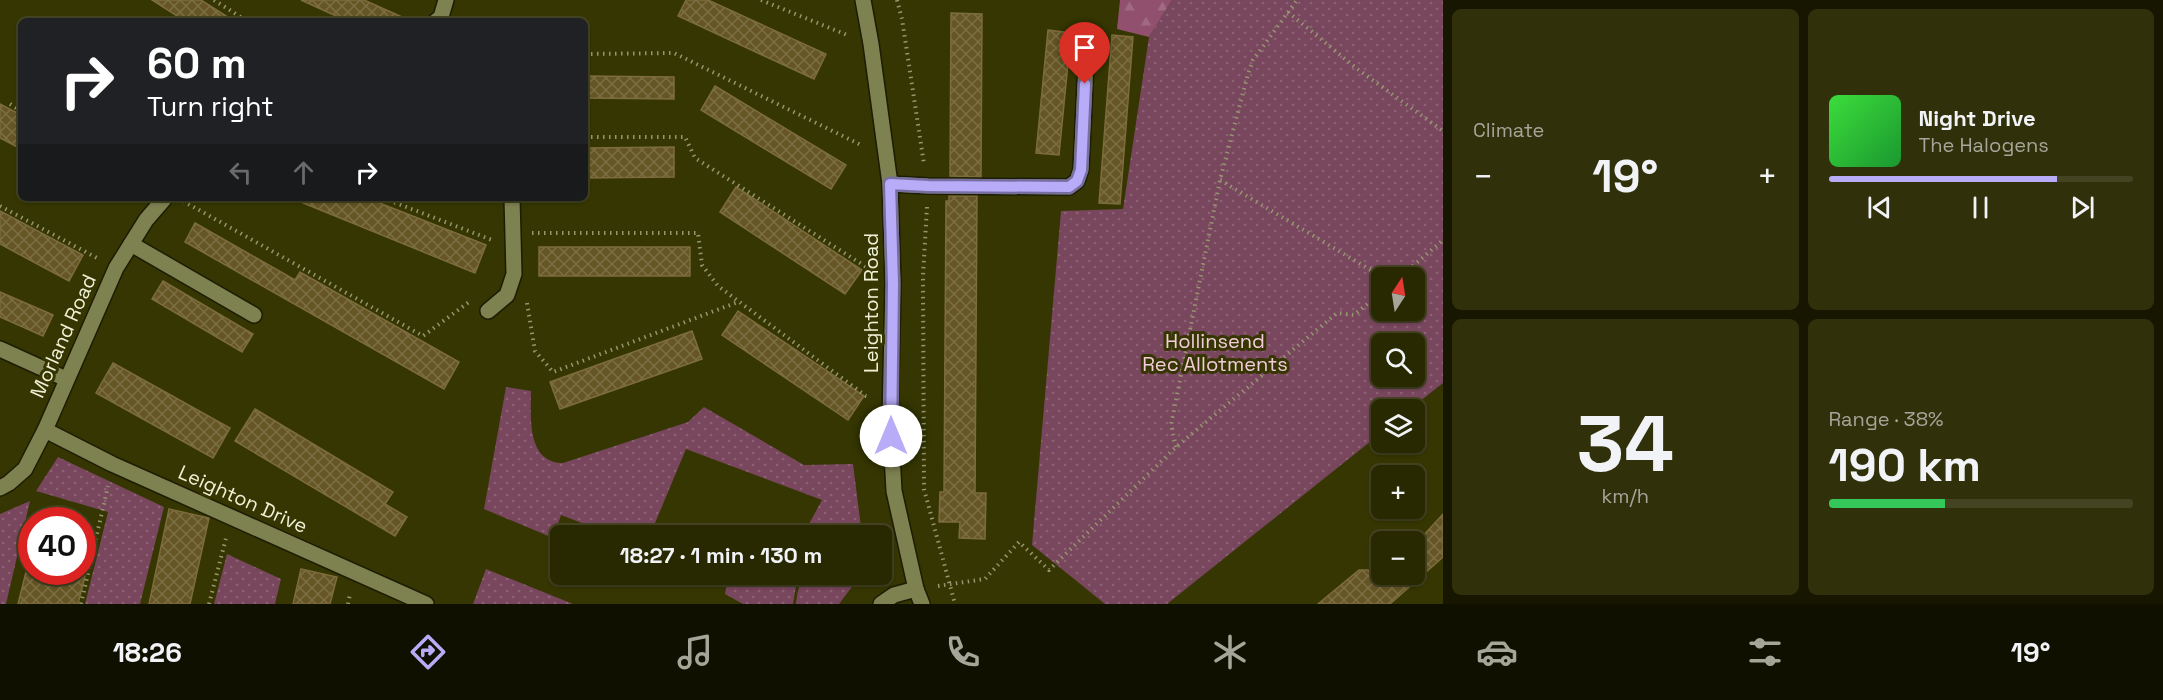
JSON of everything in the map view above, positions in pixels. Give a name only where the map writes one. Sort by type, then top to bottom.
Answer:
[{"type":"street","points":[[442,18],[446,0]]},
{"type":"street","name":"Leighton Road","points":[[863,0],[890,184],[893,284],[891,418],[894,491],[916,589],[922,604]]},
{"type":"street","points":[[890,184],[1069,187],[1077,181],[1081,170],[1087,41]]},
{"type":"street","name":"Morland Road","points":[[0,488],[25,468],[45,430],[116,268],[146,220],[162,201]]},
{"type":"street","points":[[488,311],[507,295],[514,274],[512,201]]},
{"type":"street","points":[[131,244],[254,315]]},
{"type":"street","points":[[0,349],[66,380]]},
{"type":"street","name":"Leighton Drive","points":[[45,430],[112,464],[426,604]]},
{"type":"street","points":[[881,604],[894,595],[916,589]]},
{"type":"path","points":[[214,0],[242,18]]},
{"type":"path","points":[[761,0],[871,45]]},
{"type":"path","points":[[897,0],[902,19],[928,186],[923,276],[924,489],[955,604]]},
{"type":"path","points":[[1176,447],[1171,425],[1220,180],[1253,60],[1297,0]]},
{"type":"path","points":[[1288,12],[1356,68],[1443,131]]},
{"type":"path","points":[[588,54],[674,52],[888,159]]},
{"type":"path","points":[[10,104],[18,109]]},
{"type":"path","points":[[588,137],[685,137],[695,158],[893,284]]},
{"type":"path","points":[[1220,180],[1371,270]]},
{"type":"path","points":[[183,201],[423,336],[470,301],[488,311]]},
{"type":"path","points":[[392,201],[513,241],[698,233],[702,265],[718,286],[866,396],[892,398]]},
{"type":"path","points":[[0,206],[116,268]]},
{"type":"path","points":[[1412,267],[1443,240]]},
{"type":"path","points":[[514,274],[527,301],[534,351],[553,372],[739,302]]},
{"type":"path","points":[[916,589],[985,579],[1019,542],[1049,570],[1176,447],[1337,313],[1354,315],[1371,301]]},
{"type":"path","points":[[81,604],[112,464]]},
{"type":"path","points":[[209,604],[231,516]]},
{"type":"green space","points":[[1120,0],[1172,0],[1149,37],[1117,29]]},
{"type":"green space","name":"Hollinsend Rec Allotments","points":[[1172,0],[1443,0],[1443,383],[1423,399],[1371,399],[1371,441],[1167,604],[1105,604],[1032,545],[1061,211],[1123,209],[1149,37]]},
{"type":"green space","points":[[506,387],[531,391],[533,436],[542,455],[551,461],[563,463],[688,422],[704,407],[804,465],[853,464],[861,525],[808,525],[822,500],[686,449],[654,525],[587,525],[561,515],[558,525],[550,525],[550,537],[484,509]]},
{"type":"green space","points":[[58,457],[164,507],[140,604],[85,604],[90,585],[96,585],[96,560],[108,512],[36,491]]},
{"type":"green space","points":[[30,501],[29,507],[18,507],[18,552],[6,604],[0,604],[0,514]]},
{"type":"green space","points":[[227,554],[281,579],[275,604],[214,604]]},
{"type":"green space","points":[[486,569],[573,604],[473,604]]},
{"type":"green space","points":[[727,585],[796,585],[793,604],[743,604],[725,594]]},
{"type":"green space","points":[[800,585],[855,585],[839,604],[796,604]]},
{"type":"building","points":[[152,0],[201,0],[229,18],[180,18]]},
{"type":"building","points":[[301,0],[364,0],[404,18],[340,18]]},
{"type":"building","points":[[686,0],[708,0],[826,54],[814,79],[678,16]]},
{"type":"building","points":[[951,13],[982,14],[981,177],[950,176]]},
{"type":"building","points":[[1048,30],[1071,33],[1059,155],[1036,153]]},
{"type":"building","points":[[1112,35],[1133,37],[1120,204],[1099,203]]},
{"type":"building","points":[[588,76],[674,77],[674,99],[588,98]]},
{"type":"building","points":[[715,86],[846,165],[831,189],[701,110]]},
{"type":"building","points":[[0,104],[18,113],[18,147],[0,138]]},
{"type":"building","points":[[674,147],[674,177],[588,178],[588,148]]},
{"type":"building","points":[[736,187],[862,270],[845,294],[720,212]]},
{"type":"building","points":[[949,196],[977,196],[975,493],[986,493],[985,539],[959,538],[960,522],[939,522],[940,492],[944,492],[946,201],[949,201]]},
{"type":"building","points":[[298,201],[375,201],[486,245],[475,273]]},
{"type":"building","points":[[0,211],[83,255],[69,281],[0,244]]},
{"type":"building","points":[[195,223],[295,280],[300,272],[459,362],[444,389],[185,242]]},
{"type":"building","points":[[539,247],[690,247],[690,276],[539,276]]},
{"type":"building","points":[[163,281],[253,334],[242,352],[152,299]]},
{"type":"building","points":[[0,292],[53,315],[43,336],[0,317]]},
{"type":"building","points":[[738,311],[864,396],[848,420],[722,335]]},
{"type":"building","points":[[692,331],[702,359],[560,409],[550,382]]},
{"type":"building","points":[[113,363],[230,428],[213,458],[96,393]]},
{"type":"building","points":[[255,409],[393,492],[385,504],[407,517],[395,536],[235,441]]},
{"type":"building","points":[[169,509],[209,518],[190,604],[149,604]]},
{"type":"building","points":[[1443,514],[1443,557],[1425,573],[1425,534]]},
{"type":"building","points":[[301,569],[337,577],[330,604],[293,604]]},
{"type":"building","points":[[1359,570],[1368,570],[1371,575],[1371,585],[1411,585],[1390,604],[1318,604]]},
{"type":"building","points":[[23,585],[83,585],[78,604],[18,604]]},
{"type":"route","points":[[891,436],[893,284],[890,184],[1069,187],[1077,181],[1081,170],[1085,84]]}]
